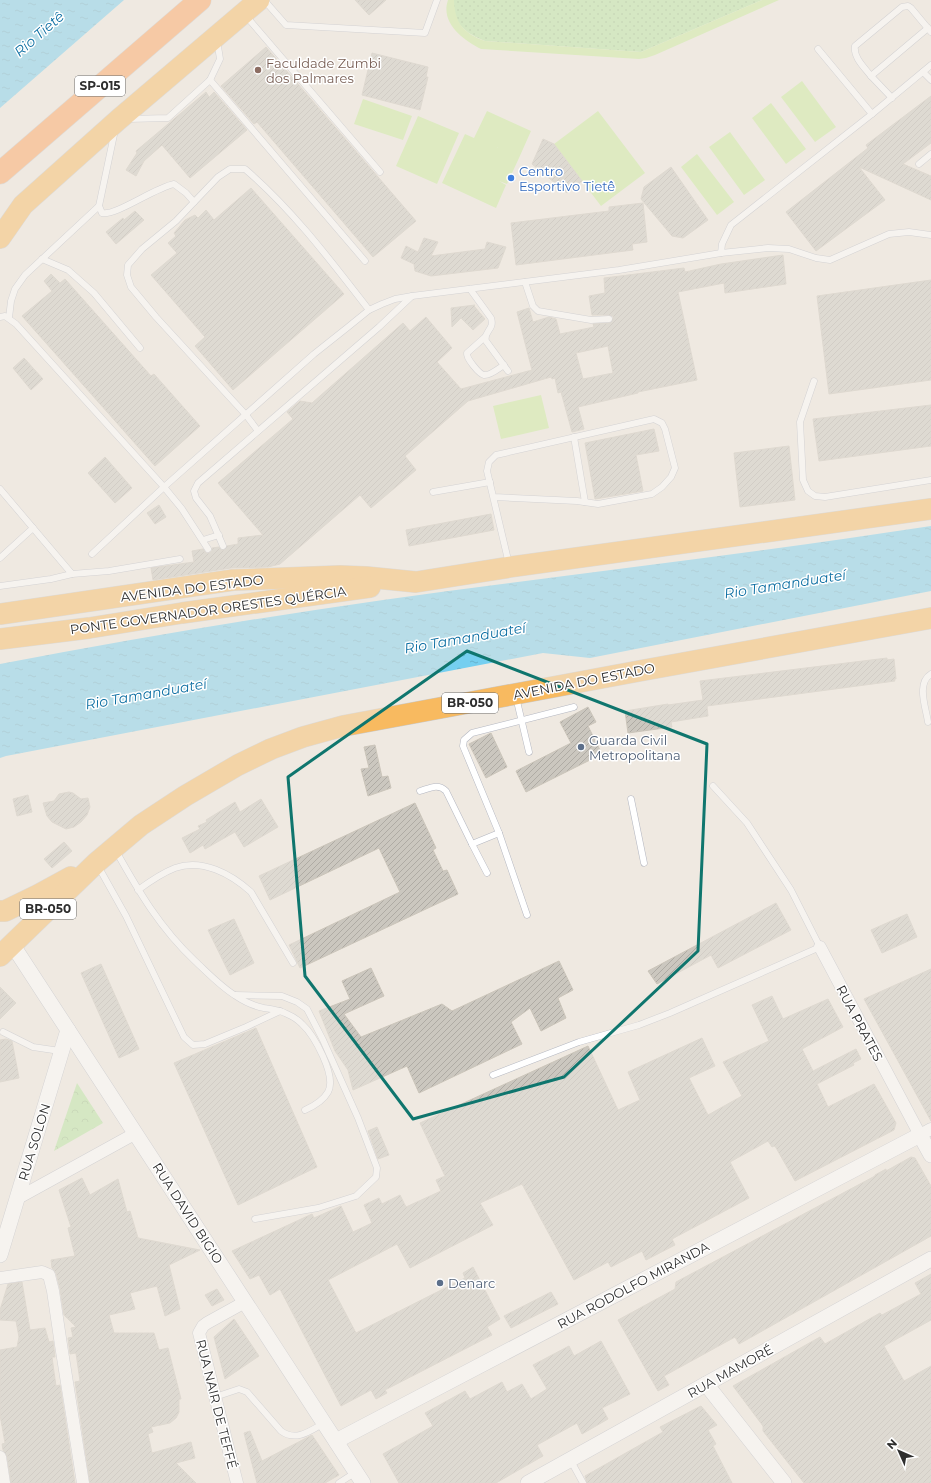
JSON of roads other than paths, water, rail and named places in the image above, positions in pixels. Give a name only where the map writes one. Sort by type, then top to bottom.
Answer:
[{"type":"highway","name":"SP-015","points":[[0,173],[200,0]]},
{"type":"highway","points":[[0,226],[118,120],[251,7]]},
{"type":"highway","points":[[0,238],[23,206]]},
{"type":"highway","name":"AVENIDA DO ESTADO","points":[[0,614],[224,579],[340,576],[416,582],[510,567],[931,509]]},
{"type":"highway","name":"PONTE GOVERNADOR ORESTES QUÉRCIA","points":[[0,639],[90,628],[182,613],[416,582]]},
{"type":"highway","name":"AVENIDA DO ESTADO","points":[[6,950],[96,863],[141,825],[185,796],[238,765],[303,736],[343,726],[931,618]]},
{"type":"highway","points":[[0,911],[38,895],[96,863]]},
{"type":"street","name":"RUA PRATES","points":[[820,947],[926,1132],[931,1155]]},
{"type":"street","name":"RUA DAVID BIGIO","points":[[6,950],[68,1030],[360,1478]]},
{"type":"street","name":"RUA SOLON","points":[[0,1255],[68,1030]]},
{"type":"street","name":"RUA RODOLFO MIRANDA","points":[[336,1441],[926,1132]]},
{"type":"street","points":[[18,1198],[136,1133]]},
{"type":"street","name":"RUA MAMORÉ","points":[[528,1483],[547,1478],[570,1459],[931,1258]]},
{"type":"street","points":[[0,1278],[42,1272],[49,1275],[53,1291],[83,1483]]},
{"type":"street","name":"RUA NAIR DE TEFFÉ","points":[[237,1483],[199,1333],[203,1326],[245,1302]]},
{"type":"street","points":[[706,1384],[784,1483]]},
{"type":"street","points":[[0,1457],[4,1483]]},
{"type":"lane","points":[[264,0],[286,25],[425,33],[437,0]]},
{"type":"lane","points":[[871,76],[930,30],[912,8],[908,6],[902,7],[855,46],[854,51],[857,58],[871,76],[892,98]]},
{"type":"lane","points":[[251,7],[380,172]]},
{"type":"lane","points":[[194,202],[186,193],[174,184],[160,188],[115,211],[106,214],[102,213],[100,206],[118,120],[168,118],[210,80],[220,59],[217,36]]},
{"type":"lane","points":[[818,49],[872,114]]},
{"type":"lane","points":[[721,253],[722,244],[731,225],[872,114],[931,65]]},
{"type":"lane","points":[[923,72],[931,80]]},
{"type":"lane","points":[[210,80],[365,261]]},
{"type":"lane","points":[[919,164],[931,154]]},
{"type":"lane","points":[[258,431],[246,415],[156,317],[131,287],[127,275],[128,265],[142,249],[176,221],[218,178],[230,169],[245,169],[271,194],[323,251],[370,310]]},
{"type":"lane","points":[[9,318],[11,301],[15,289],[25,275],[100,206]]},
{"type":"lane","points":[[92,554],[164,487],[314,354],[370,310],[395,299],[619,270],[721,253],[768,248],[789,248],[816,258],[830,260],[889,234],[909,232],[931,235]]},
{"type":"lane","points":[[42,259],[68,270],[89,289],[140,348]]},
{"type":"lane","points":[[525,282],[534,306],[538,311],[591,320],[609,319]]},
{"type":"lane","points":[[470,289],[493,322],[492,327],[485,337],[467,353],[468,359],[484,375],[504,365]]},
{"type":"lane","points":[[223,546],[210,516],[196,498],[194,491],[198,483],[374,332],[412,296]]},
{"type":"lane","points":[[0,317],[5,316],[16,324],[164,487],[182,509],[208,548]]},
{"type":"lane","points":[[485,337],[508,371]]},
{"type":"lane","points":[[814,381],[800,422],[803,480],[808,491],[815,496],[825,497],[931,480]]},
{"type":"lane","points":[[494,497],[598,504],[652,494],[662,487],[670,477],[674,468],[666,429],[662,423],[654,419],[496,455],[489,462],[488,471],[510,567]]},
{"type":"lane","points":[[574,437],[585,502]]},
{"type":"lane","points":[[434,492],[490,482]]},
{"type":"lane","points":[[0,489],[72,574]]},
{"type":"lane","points":[[0,558],[33,528]]},
{"type":"lane","points":[[203,540],[219,535]]},
{"type":"lane","points":[[0,586],[72,574],[109,571],[180,558]]},
{"type":"lane","points":[[928,722],[923,688],[925,679],[931,674]]},
{"type":"lane","points":[[516,694],[529,752]]},
{"type":"lane","points":[[527,915],[498,833],[463,746],[464,740],[472,733],[522,719],[574,707]]},
{"type":"lane","points":[[420,791],[435,786],[442,787],[446,792],[487,873]]},
{"type":"lane","name":"RUA PRATES","points":[[714,786],[747,823],[791,890],[820,947]]},
{"type":"lane","points":[[631,799],[644,863]]},
{"type":"lane","points":[[472,844],[498,833]]},
{"type":"lane","points":[[114,848],[157,920],[172,938],[216,980],[249,1004],[288,1014],[302,1024],[316,1044],[327,1066],[330,1082],[329,1091],[321,1100],[305,1110]]},
{"type":"lane","points":[[96,863],[126,916],[184,1038],[193,1045],[205,1044],[280,1011]]},
{"type":"lane","points":[[138,890],[174,868],[183,866],[206,866],[221,872],[251,892],[293,963]]},
{"type":"lane","points":[[493,1075],[579,1042],[639,1026],[670,1014],[820,947]]},
{"type":"lane","points":[[235,995],[282,996],[296,1002],[307,1010],[323,1040],[355,1111],[376,1168],[376,1177],[356,1196],[318,1208],[255,1219]]},
{"type":"lane","points":[[3,1032],[33,1047],[62,1051]]},
{"type":"lane","points":[[215,1397],[239,1389],[247,1392],[288,1436],[295,1437],[309,1432],[324,1423]]},
{"type":"lane","points":[[570,1459],[583,1483]]},
{"type":"lane","points":[[339,1483],[360,1478]]},
{"type":"water","name":"Rio Tietê","points":[[0,0],[124,0],[0,108]]},
{"type":"water","name":"Rio Tamanduateí","points":[[931,526],[931,591],[590,658],[543,653],[0,758],[0,664],[95,646],[287,614],[794,546]]},
{"type":"place","name":"Faculdade Zumbi dos Palmares","points":[[258,70]]},
{"type":"place","name":"Centro Esportivo Tietê","points":[[511,178]]},
{"type":"place","name":"Guarda Civil Metropolitana","points":[[581,747]]},
{"type":"place","name":"Denarc","points":[[440,1283]]}]
